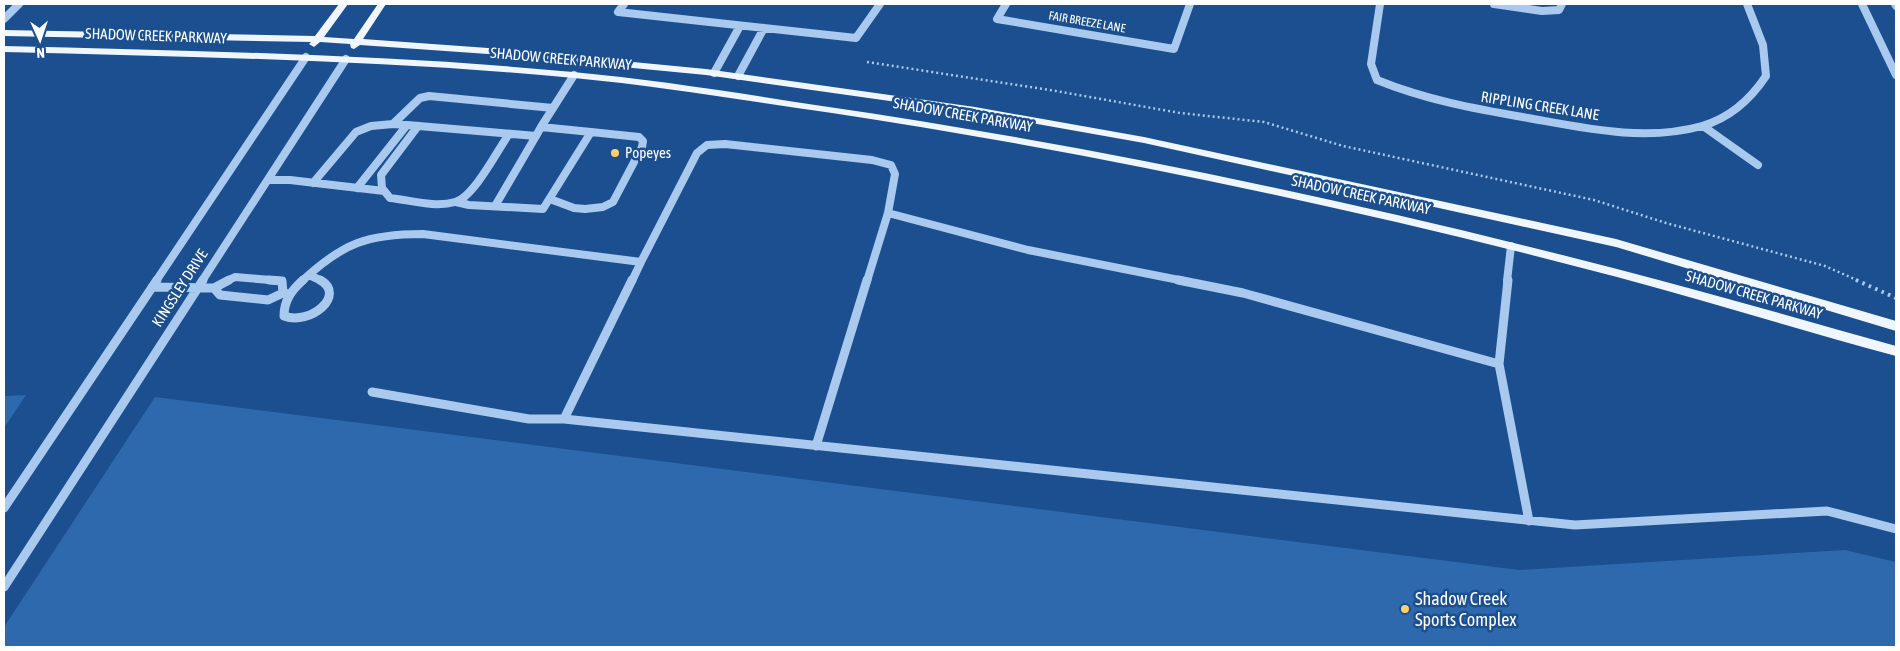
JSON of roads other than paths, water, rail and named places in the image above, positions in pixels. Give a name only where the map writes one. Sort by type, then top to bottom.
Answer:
[{"type":"main road","name":"KINGSLEY DRIVE","points":[[306,57],[343,4]]},
{"type":"main road","name":"KINGSLEY DRIVE","points":[[346,59],[382,4]]},
{"type":"main road","name":"SHADOW CREEK PARKWAY","points":[[4,33],[317,39],[572,58],[738,76],[1012,116],[1144,140],[1616,243],[1896,326]]},
{"type":"main road","name":"SHADOW CREEK PARKWAY","points":[[4,49],[306,57],[574,75],[696,90],[964,130],[1137,162],[1511,246],[1617,273],[1896,351]]},
{"type":"street","points":[[4,18],[19,4]]},
{"type":"street","points":[[624,4],[618,12],[856,38],[880,4]]},
{"type":"street","name":"FAIR BREEZE LANE","points":[[1006,4],[997,18],[1174,49],[1190,4]]},
{"type":"street","name":"RIPPLING CREEK LANE","points":[[1380,4],[1371,64],[1377,80],[1403,92],[1467,108],[1583,128],[1642,133],[1703,126],[1729,114],[1748,101],[1766,76],[1763,45],[1747,4]]},
{"type":"street","points":[[1494,4],[1542,11],[1560,7]]},
{"type":"street","points":[[1862,4],[1896,75]]},
{"type":"street","points":[[714,73],[740,26]]},
{"type":"street","points":[[738,76],[764,28]]},
{"type":"street","name":"KINGSLEY DRIVE","points":[[4,508],[306,57]]},
{"type":"street","name":"KINGSLEY DRIVE","points":[[4,587],[346,59]]},
{"type":"street","points":[[495,206],[574,75]]},
{"type":"street","points":[[393,124],[416,102],[429,96],[554,108]]},
{"type":"street","points":[[313,183],[351,136],[358,130],[370,125],[393,124],[536,136]]},
{"type":"street","points":[[357,188],[407,125]]},
{"type":"street","points":[[418,126],[381,175],[384,191],[390,198],[443,204],[456,202],[467,196],[508,134]]},
{"type":"street","points":[[1703,126],[1758,165]]},
{"type":"street","points":[[541,128],[639,136],[643,141],[642,147],[613,202],[606,207],[597,209],[569,206],[560,201],[550,199]]},
{"type":"street","points":[[456,202],[470,205],[543,210],[591,132]]},
{"type":"street","points":[[564,419],[697,153],[707,145],[725,144],[862,159],[891,165],[895,174],[888,213],[816,446]]},
{"type":"street","points":[[268,180],[384,191]]},
{"type":"street","points":[[888,213],[1028,250],[1243,294],[1499,364]]},
{"type":"street","points":[[214,288],[220,295],[268,300],[286,293],[337,251],[365,239],[392,234],[423,234],[641,262]]},
{"type":"street","points":[[1511,246],[1499,364],[1529,521]]},
{"type":"street","points":[[152,287],[214,288],[235,276],[282,281],[286,293],[283,307],[284,316],[294,320],[306,318],[317,312],[325,304],[329,295],[329,288],[325,282],[309,275]]},
{"type":"street","points":[[372,392],[529,419],[564,419],[1214,486],[1529,521],[1575,525],[1826,512],[1896,529]]},
{"type":"place","name":"Popeyes","points":[[615,153]]},
{"type":"place","name":"Shadow Creek Sports Complex","points":[[1405,609]]}]
